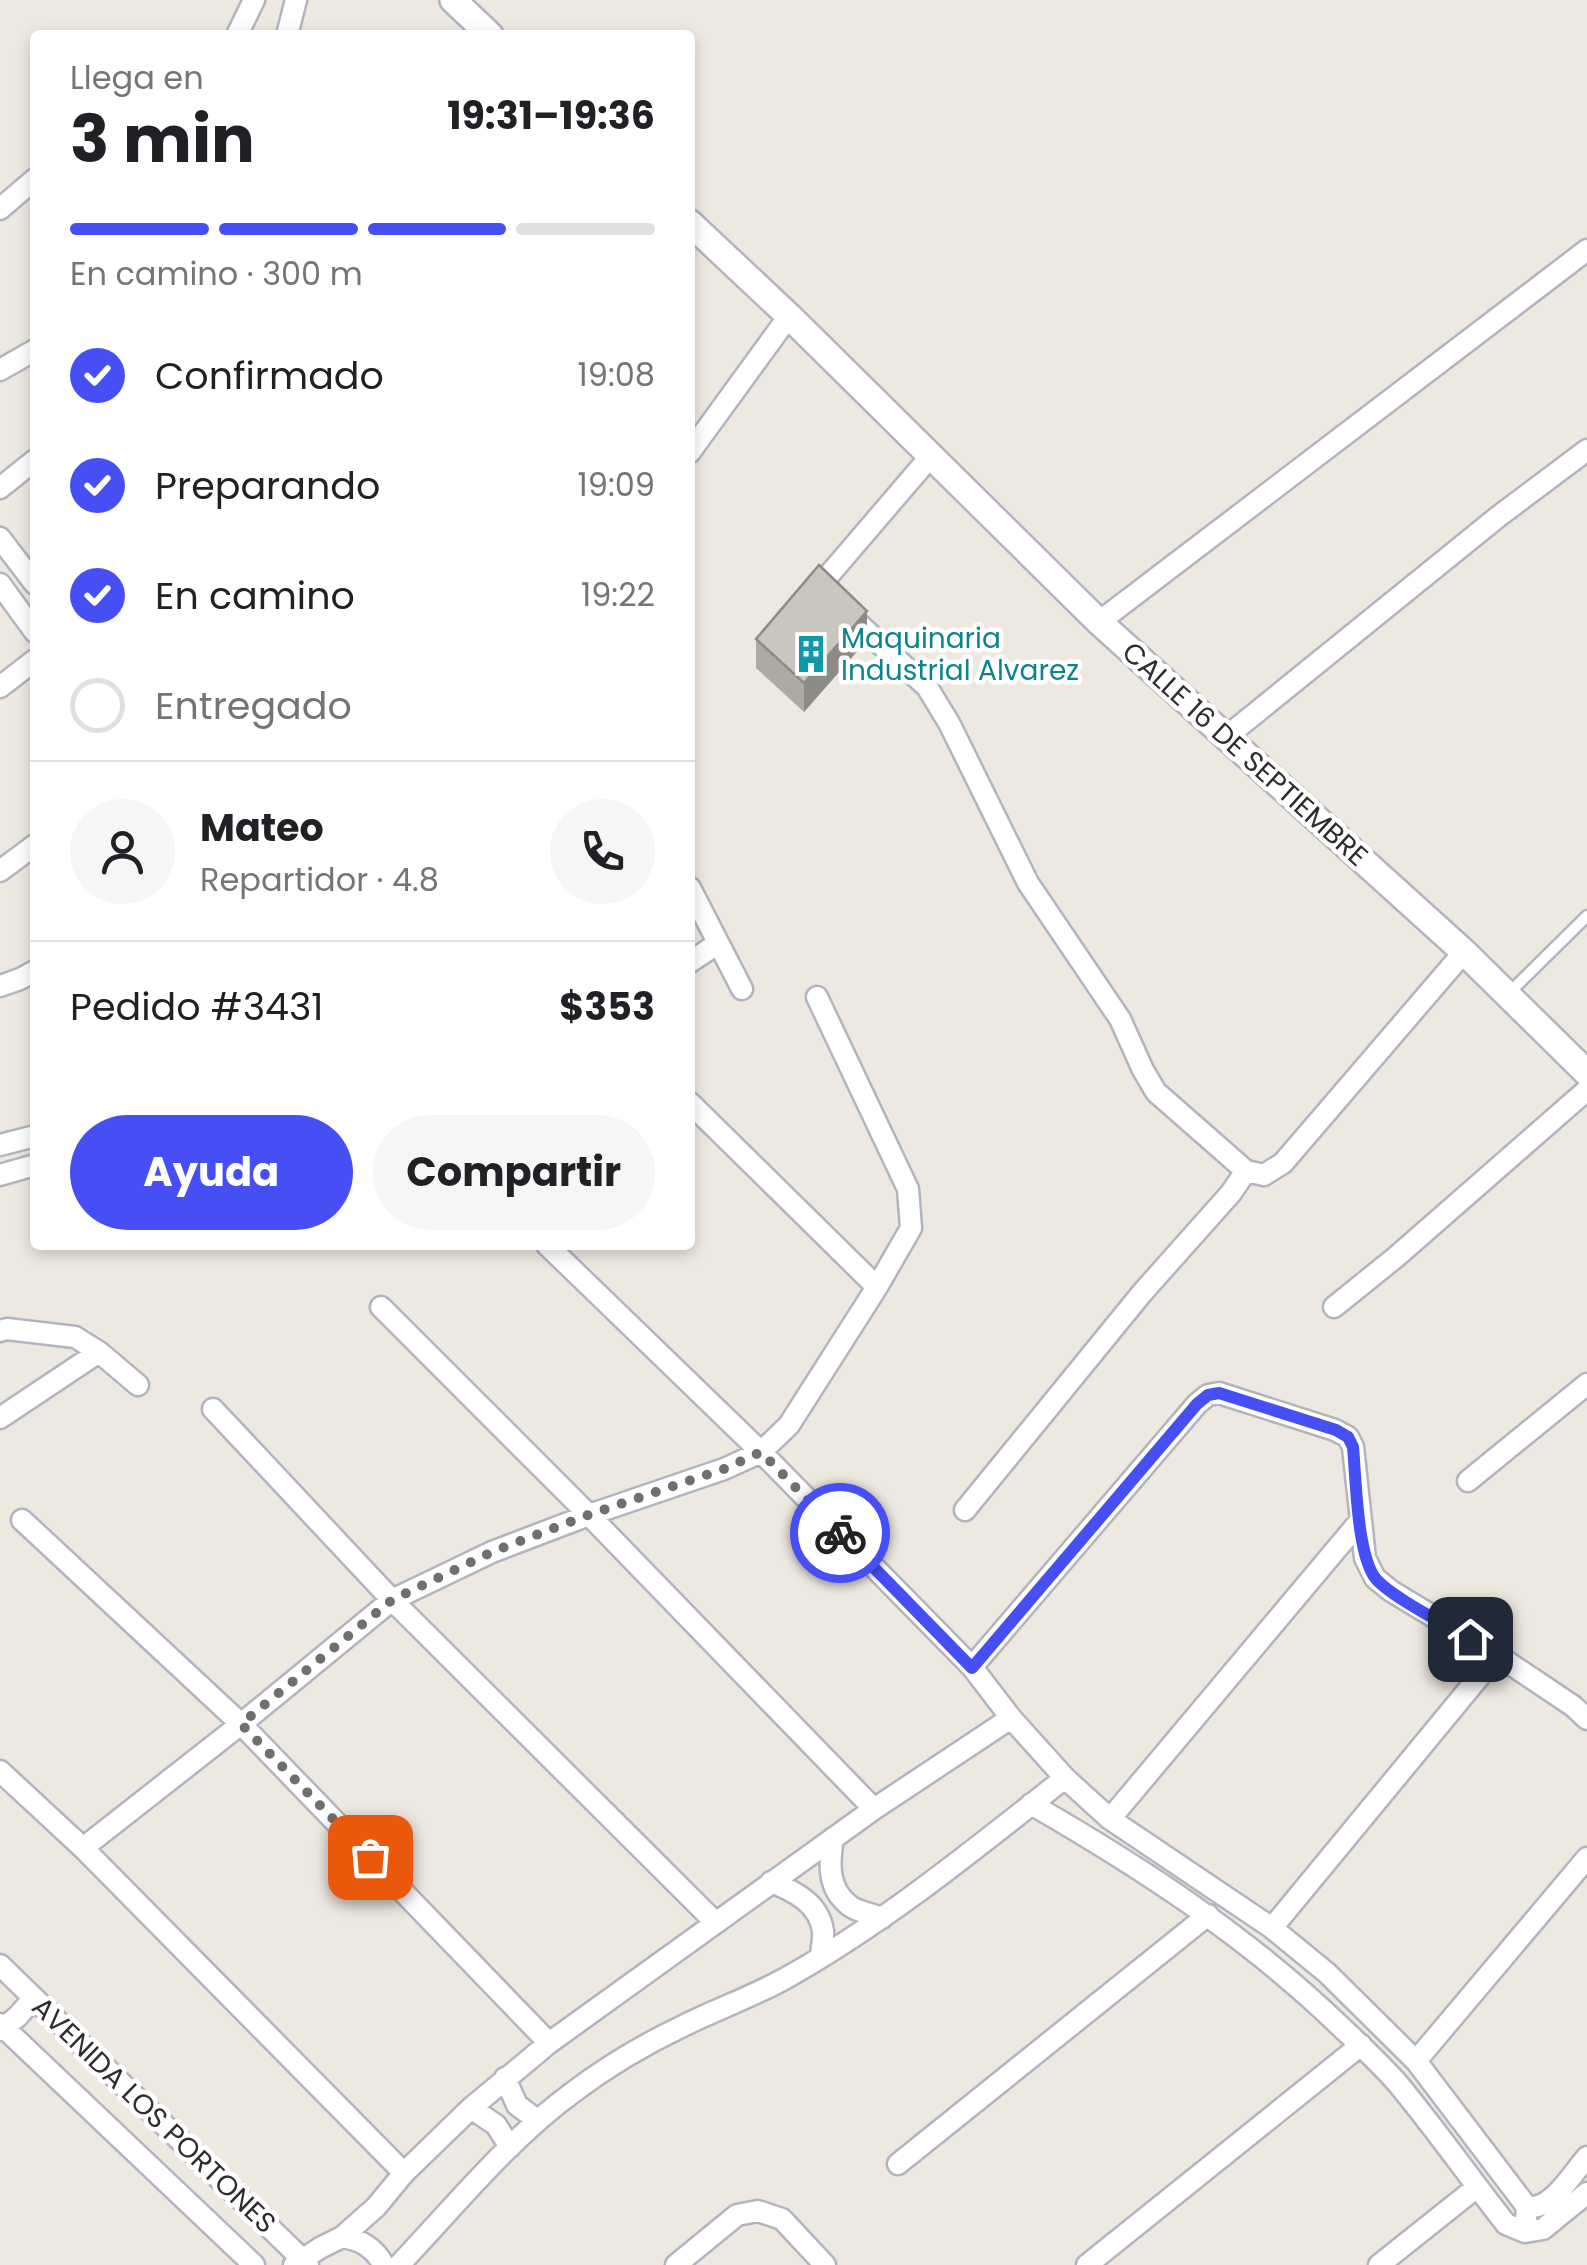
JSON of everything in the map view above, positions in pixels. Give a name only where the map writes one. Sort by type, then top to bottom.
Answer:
[{"type":"street","points":[[239,30],[254,0]]},
{"type":"street","points":[[289,30],[296,0]]},
{"type":"street","points":[[453,0],[485,30]]},
{"type":"street","points":[[0,209],[30,183]]},
{"type":"street","name":"CALLE 16 DE SEPTIEMBRE","points":[[695,228],[1099,622],[1464,952],[1587,1073]]},
{"type":"street","points":[[1099,622],[1587,250]]},
{"type":"street","points":[[695,445],[789,316]]},
{"type":"street","points":[[0,370],[30,353]]},
{"type":"street","points":[[1226,737],[1499,516],[1587,450]]},
{"type":"street","points":[[793,616],[930,457]]},
{"type":"street","points":[[0,488],[30,464]]},
{"type":"street","points":[[0,538],[30,577]]},
{"type":"street","points":[[0,584],[30,625]]},
{"type":"street","points":[[818,587],[926,687],[949,722],[1028,884],[1120,1018],[1156,1092],[1246,1171],[1264,1175],[1283,1163],[1464,952]]},
{"type":"street","points":[[0,687],[30,664]]},
{"type":"street","points":[[0,871],[30,849]]},
{"type":"street","points":[[695,903],[742,989]]},
{"type":"street","points":[[695,959],[717,944]]},
{"type":"street","points":[[0,986],[30,973]]},
{"type":"street","points":[[83,1848],[392,1600],[492,1552],[724,1469],[761,1452],[789,1426],[911,1228],[908,1189],[817,997]]},
{"type":"street","points":[[1334,1307],[1587,1090]]},
{"type":"street","points":[[695,1108],[877,1287]]},
{"type":"street","points":[[0,1145],[30,1137]]},
{"type":"street","points":[[0,1174],[30,1166]]},
{"type":"street","points":[[964,1510],[1246,1171]]},
{"type":"street","points":[[552,1250],[761,1452],[972,1668],[1065,1778],[1110,1818],[1272,1928],[1327,1973],[1416,2062],[1527,2207],[1525,2232]]},
{"type":"street","points":[[381,1308],[874,1809]]},
{"type":"street","points":[[0,1331],[75,1338],[99,1352],[138,1385]]},
{"type":"street","points":[[0,1418],[99,1352]]},
{"type":"street","points":[[1468,1481],[1587,1384]]},
{"type":"street","points":[[972,1668],[1184,1418],[1208,1395],[1219,1393],[1348,1437],[1353,1447],[1365,1558],[1376,1578],[1497,1655],[1587,1719]]},
{"type":"street","points":[[213,1409],[392,1600],[715,1922]]},
{"type":"street","points":[[22,1520],[241,1724],[550,2043]]},
{"type":"street","points":[[1110,1818],[1360,1521]]},
{"type":"street","points":[[1272,1928],[1497,1655]]},
{"type":"street","points":[[301,2263],[342,2237],[471,2108],[550,2043],[874,1809],[1011,1718]]},
{"type":"street","points":[[0,1771],[83,1848],[404,2174]]},
{"type":"street","points":[[400,2265],[537,2120],[600,2074],[679,2028],[784,1979],[882,1918],[1065,1778]]},
{"type":"street","points":[[1032,1804],[1208,1916],[1308,1994],[1398,2084],[1506,2224],[1525,2232],[1543,2229],[1587,2193]]},
{"type":"street","points":[[833,1838],[828,1868],[835,1890],[851,1908],[882,1918]]},
{"type":"street","points":[[1416,2062],[1587,1858]]},
{"type":"street","points":[[771,1882],[795,1892],[814,1908],[823,1931],[821,1956]]},
{"type":"street","points":[[898,2164],[1208,1916]]},
{"type":"street","name":"AVENIDA LOS PORTONES","points":[[0,1965],[301,2263]]},
{"type":"street","points":[[1308,1994],[1327,1973]]},
{"type":"street","points":[[1,2027],[34,1998]]},
{"type":"street","name":"AVENIDA LOS PORTONES","points":[[1,2027],[254,2265]]},
{"type":"street","points":[[1087,2265],[1360,2046]]},
{"type":"street","points":[[506,2078],[517,2104],[537,2120]]},
{"type":"street","points":[[471,2108],[496,2125],[510,2146]]},
{"type":"street","points":[[1527,2207],[1547,2204],[1587,2157]]},
{"type":"street","points":[[1379,2265],[1477,2188]]},
{"type":"street","points":[[676,2265],[737,2216],[758,2211],[782,2220],[825,2265]]},
{"type":"street","points":[[342,2237],[368,2245],[384,2265]]},
{"type":"lane","points":[[1508,994],[1587,916]]},
{"type":"building","points":[[819,565],[867,611],[804,683],[756,639]]},
{"type":"way so far","points":[[370,1857],[241,1724],[392,1600],[492,1552],[724,1469],[761,1452],[840,1533]]},
{"type":"place","name":"Maquinaria Industrial Alvarez","points":[[811,654]]},
{"type":"route","points":[[840,1533],[972,1668],[1197,1404],[1208,1395],[1219,1393],[1348,1437],[1353,1447],[1365,1558],[1376,1578],[1470,1639]]}]
